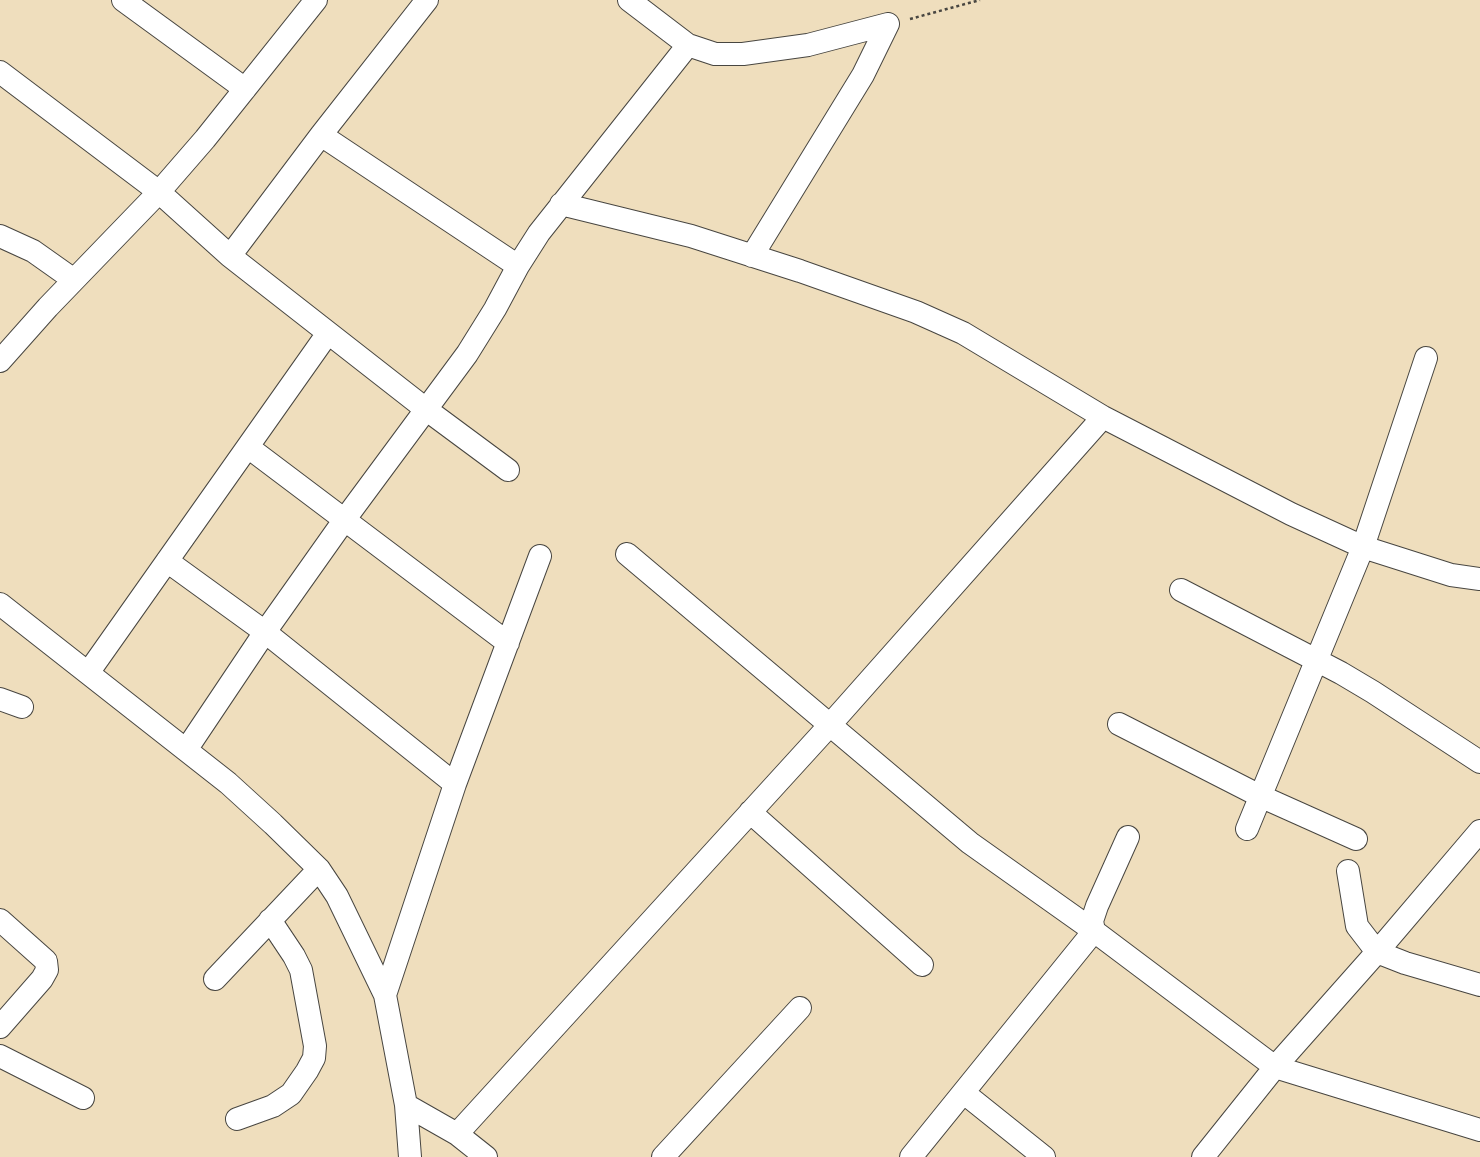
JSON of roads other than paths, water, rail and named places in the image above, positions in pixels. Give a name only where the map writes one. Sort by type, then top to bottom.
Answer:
[{"type":"street","points":[[123,0],[245,89]]},
{"type":"street","points":[[0,361],[74,280],[159,192],[245,89],[316,0]]},
{"type":"street","points":[[230,256],[321,135],[427,0]]},
{"type":"street","points":[[629,0],[688,44],[715,54],[743,54],[808,45],[888,24],[859,82],[752,256]]},
{"type":"street","points":[[186,750],[265,632],[345,519],[467,354],[491,315],[518,266],[561,204],[688,44]]},
{"type":"street","points":[[0,72],[159,192],[230,256],[427,410],[508,470]]},
{"type":"street","points":[[321,135],[518,266]]},
{"type":"street","points":[[561,204],[691,236],[916,312],[963,333],[1103,417],[1291,514],[1363,547],[1451,575],[1480,579]]},
{"type":"street","points":[[0,236],[33,251],[74,280]]},
{"type":"street","points":[[88,673],[328,333]]},
{"type":"street","points":[[1247,829],[1363,547],[1426,358]]},
{"type":"street","points":[[457,1134],[829,726],[1103,417]]},
{"type":"street","points":[[248,447],[508,643]]},
{"type":"street","points":[[627,554],[829,726],[970,843],[1094,931],[1275,1067],[1480,1130]]},
{"type":"street","points":[[385,995],[455,784],[540,556]]},
{"type":"street","points":[[167,561],[265,632],[455,784]]},
{"type":"street","points":[[1180,590],[1373,692],[1480,762]]},
{"type":"street","points":[[0,604],[228,783],[319,869],[337,896],[385,995],[406,1104],[410,1157]]},
{"type":"street","points":[[0,699],[22,707]]},
{"type":"street","points":[[1119,724],[1260,796],[1356,839]]},
{"type":"street","points":[[750,812],[922,965]]},
{"type":"street","points":[[1203,1157],[1275,1067],[1377,952],[1480,831]]},
{"type":"street","points":[[1094,931],[1092,921],[1097,906],[1128,837]]},
{"type":"street","points":[[215,979],[319,869]]},
{"type":"street","points":[[1348,871],[1357,926],[1377,952],[1405,963],[1480,985]]},
{"type":"street","points":[[0,920],[39,953],[46,961],[47,970],[42,979],[0,1027]]},
{"type":"street","points":[[237,1120],[273,1106],[291,1094],[308,1071],[314,1058],[315,1046],[302,970],[270,920]]},
{"type":"street","points":[[911,1157],[1094,931]]},
{"type":"street","points":[[663,1157],[800,1008]]},
{"type":"street","points":[[0,1056],[83,1098]]},
{"type":"street","points":[[964,1093],[1044,1157]]},
{"type":"street","points":[[406,1104],[457,1134],[486,1157]]}]
